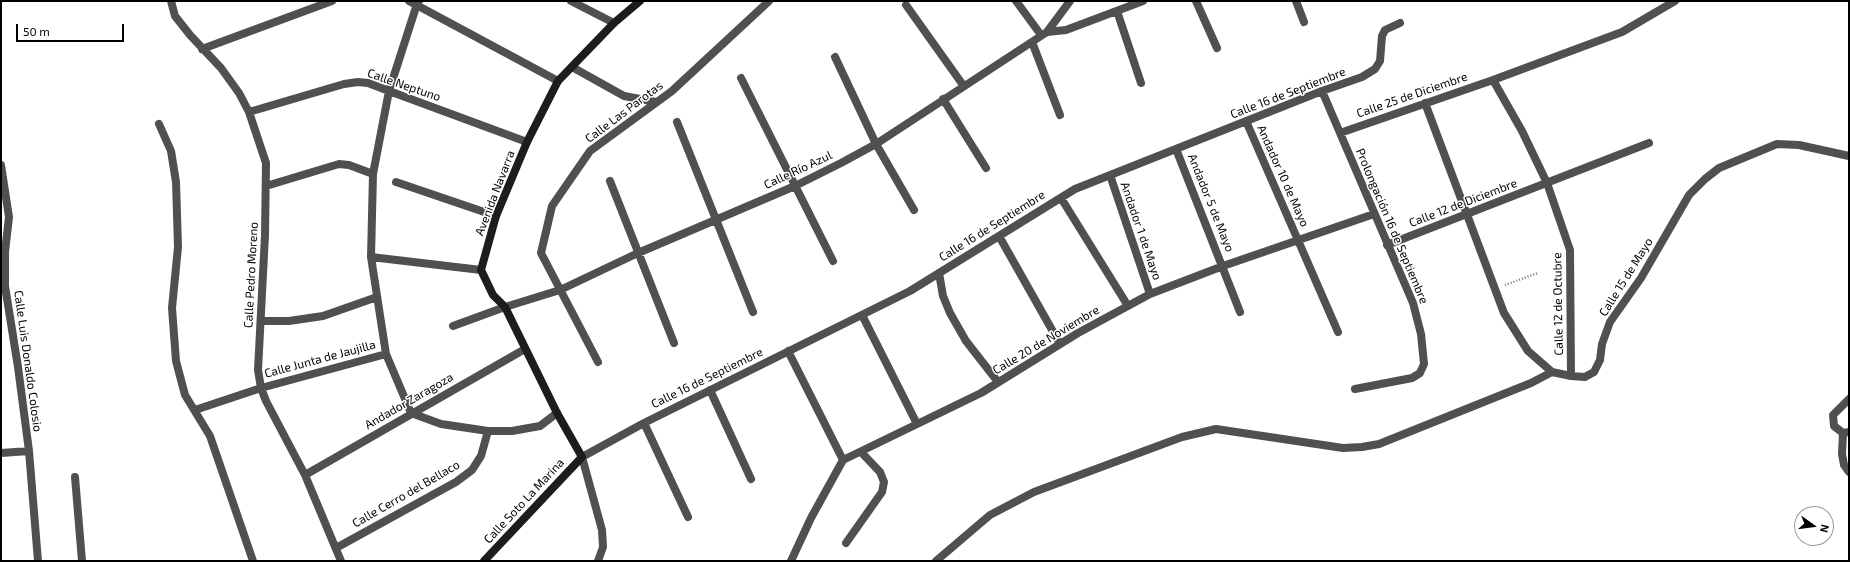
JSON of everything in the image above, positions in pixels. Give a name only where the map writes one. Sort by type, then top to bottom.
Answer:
[{"type":"street","name":"Calle Pedro Moreno","points":[[171,1],[175,16],[202,49],[221,68],[239,93],[249,112],[266,163],[265,235],[258,370],[261,388],[266,401],[305,475],[341,561]]},
{"type":"street","points":[[202,49],[332,1]]},
{"type":"street","points":[[571,1],[614,23]]},
{"type":"street","name":"Avenida Navarra","points":[[481,270],[496,216],[526,142],[558,80],[614,23],[640,1]]},
{"type":"street","name":"Calle Las Parotas","points":[[598,362],[541,253],[552,206],[590,151],[672,91],[768,1]]},
{"type":"street","points":[[1016,1],[1044,34],[1066,30],[1143,1]]},
{"type":"street","name":"Calle Río Azul","points":[[505,307],[560,290],[638,253],[795,186],[876,144],[1044,34],[1070,1]]},
{"type":"street","points":[[1196,1],[1217,48]]},
{"type":"street","points":[[1296,1],[1304,22]]},
{"type":"street","name":"Calle 25 de Diciembre","points":[[1340,133],[1493,80],[1622,32],[1675,1]]},
{"type":"street","points":[[557,413],[540,426],[512,431],[488,431],[441,424],[411,413],[386,354],[371,257],[373,174],[389,91],[415,2],[558,80]]},
{"type":"street","points":[[906,6],[963,86]]},
{"type":"street","points":[[1117,11],[1141,83]]},
{"type":"street","name":"Calle 16 de Septiembre","points":[[582,457],[644,423],[910,291],[1075,189],[1322,91],[1362,78],[1375,69],[1380,61],[1382,36],[1385,30],[1400,23]]},
{"type":"street","points":[[1032,42],[1060,115]]},
{"type":"street","points":[[835,57],[876,144],[914,210]]},
{"type":"street","points":[[572,67],[624,96],[656,102]]},
{"type":"street","points":[[741,78],[832,261]]},
{"type":"street","name":"Calle 12 de Octubre","points":[[1493,80],[1522,131],[1547,183],[1570,250],[1571,376]]},
{"type":"street","name":"Calle Neptuno","points":[[249,112],[344,84],[358,82],[368,83],[526,142]]},
{"type":"street","name":"Prolongación 16 de Septiembre","points":[[1322,91],[1412,303],[1421,334],[1424,364],[1420,373],[1412,378],[1355,389]]},
{"type":"street","points":[[943,99],[986,168]]},
{"type":"street","name":"Calle 15 de Mayo","points":[[1425,103],[1504,313],[1528,351],[1552,372],[1571,376],[1586,377],[1594,372],[1600,360],[1602,344],[1610,322],[1641,278],[1689,195],[1704,179],[1719,168],[1777,144],[1799,145],[1849,156]]},
{"type":"street","name":"Andador 10 de Mayo","points":[[1246,121],[1338,332]]},
{"type":"street","points":[[677,122],[753,312]]},
{"type":"street","points":[[159,124],[171,151],[176,182],[178,247],[172,308],[176,361],[185,395],[210,436],[253,561]]},
{"type":"street","name":"Calle 12 de Diciembre","points":[[1387,245],[1650,144]]},
{"type":"street","name":"Andador 5 de Mayo","points":[[1176,149],[1240,312]]},
{"type":"street","points":[[266,186],[339,164],[349,165],[373,174]]},
{"type":"street","name":"Calle Luis Donaldo Colosio","points":[[1,165],[9,217],[5,252],[5,286],[18,367],[29,451],[38,561]]},
{"type":"street","name":"Andador 1 de Mayo","points":[[1110,176],[1150,294]]},
{"type":"street","points":[[610,181],[674,343]]},
{"type":"street","points":[[396,182],[496,216]]},
{"type":"street","points":[[1061,198],[1128,306]]},
{"type":"street","name":"Calle 20 de Noviembre","points":[[843,460],[981,392],[1060,344],[1150,294],[1223,266],[1374,214]]},
{"type":"street","points":[[999,236],[1060,344]]},
{"type":"street","points":[[371,257],[481,270],[493,295],[505,307],[557,413],[582,457],[602,530],[603,547],[598,561]]},
{"type":"street","points":[[939,273],[943,296],[950,313],[966,341],[998,382]]},
{"type":"street","points":[[261,321],[289,321],[323,316],[377,297]]},
{"type":"street","points":[[453,326],[505,307]]},
{"type":"street","points":[[862,315],[917,424]]},
{"type":"street","name":"Andador Zaragoza","points":[[305,475],[525,349]]},
{"type":"street","points":[[788,351],[843,460],[811,518],[791,561]]},
{"type":"street","name":"Calle Junta de Jaujilla","points":[[195,410],[261,388],[386,354]]},
{"type":"street","points":[[936,561],[990,515],[1034,492],[1182,437],[1216,429],[1343,448],[1362,448],[1386,441],[1531,383],[1552,372]]},
{"type":"street","points":[[710,390],[751,480]]},
{"type":"street","points":[[1849,399],[1833,415],[1834,426],[1846,433],[1842,454],[1844,465],[1849,472]]},
{"type":"street","points":[[644,423],[688,517]]},
{"type":"street","name":"Calle Cerro del Bellaco","points":[[336,548],[456,482],[472,470],[481,456],[488,431]]},
{"type":"street","points":[[1,453],[29,451]]},
{"type":"street","points":[[846,543],[882,492],[884,482],[880,472],[861,452]]},
{"type":"street","name":"Calle Soto La Marina","points":[[484,561],[582,457]]},
{"type":"street","points":[[75,477],[82,561]]},
{"type":"path","points":[[1495,288],[1538,273]]}]
